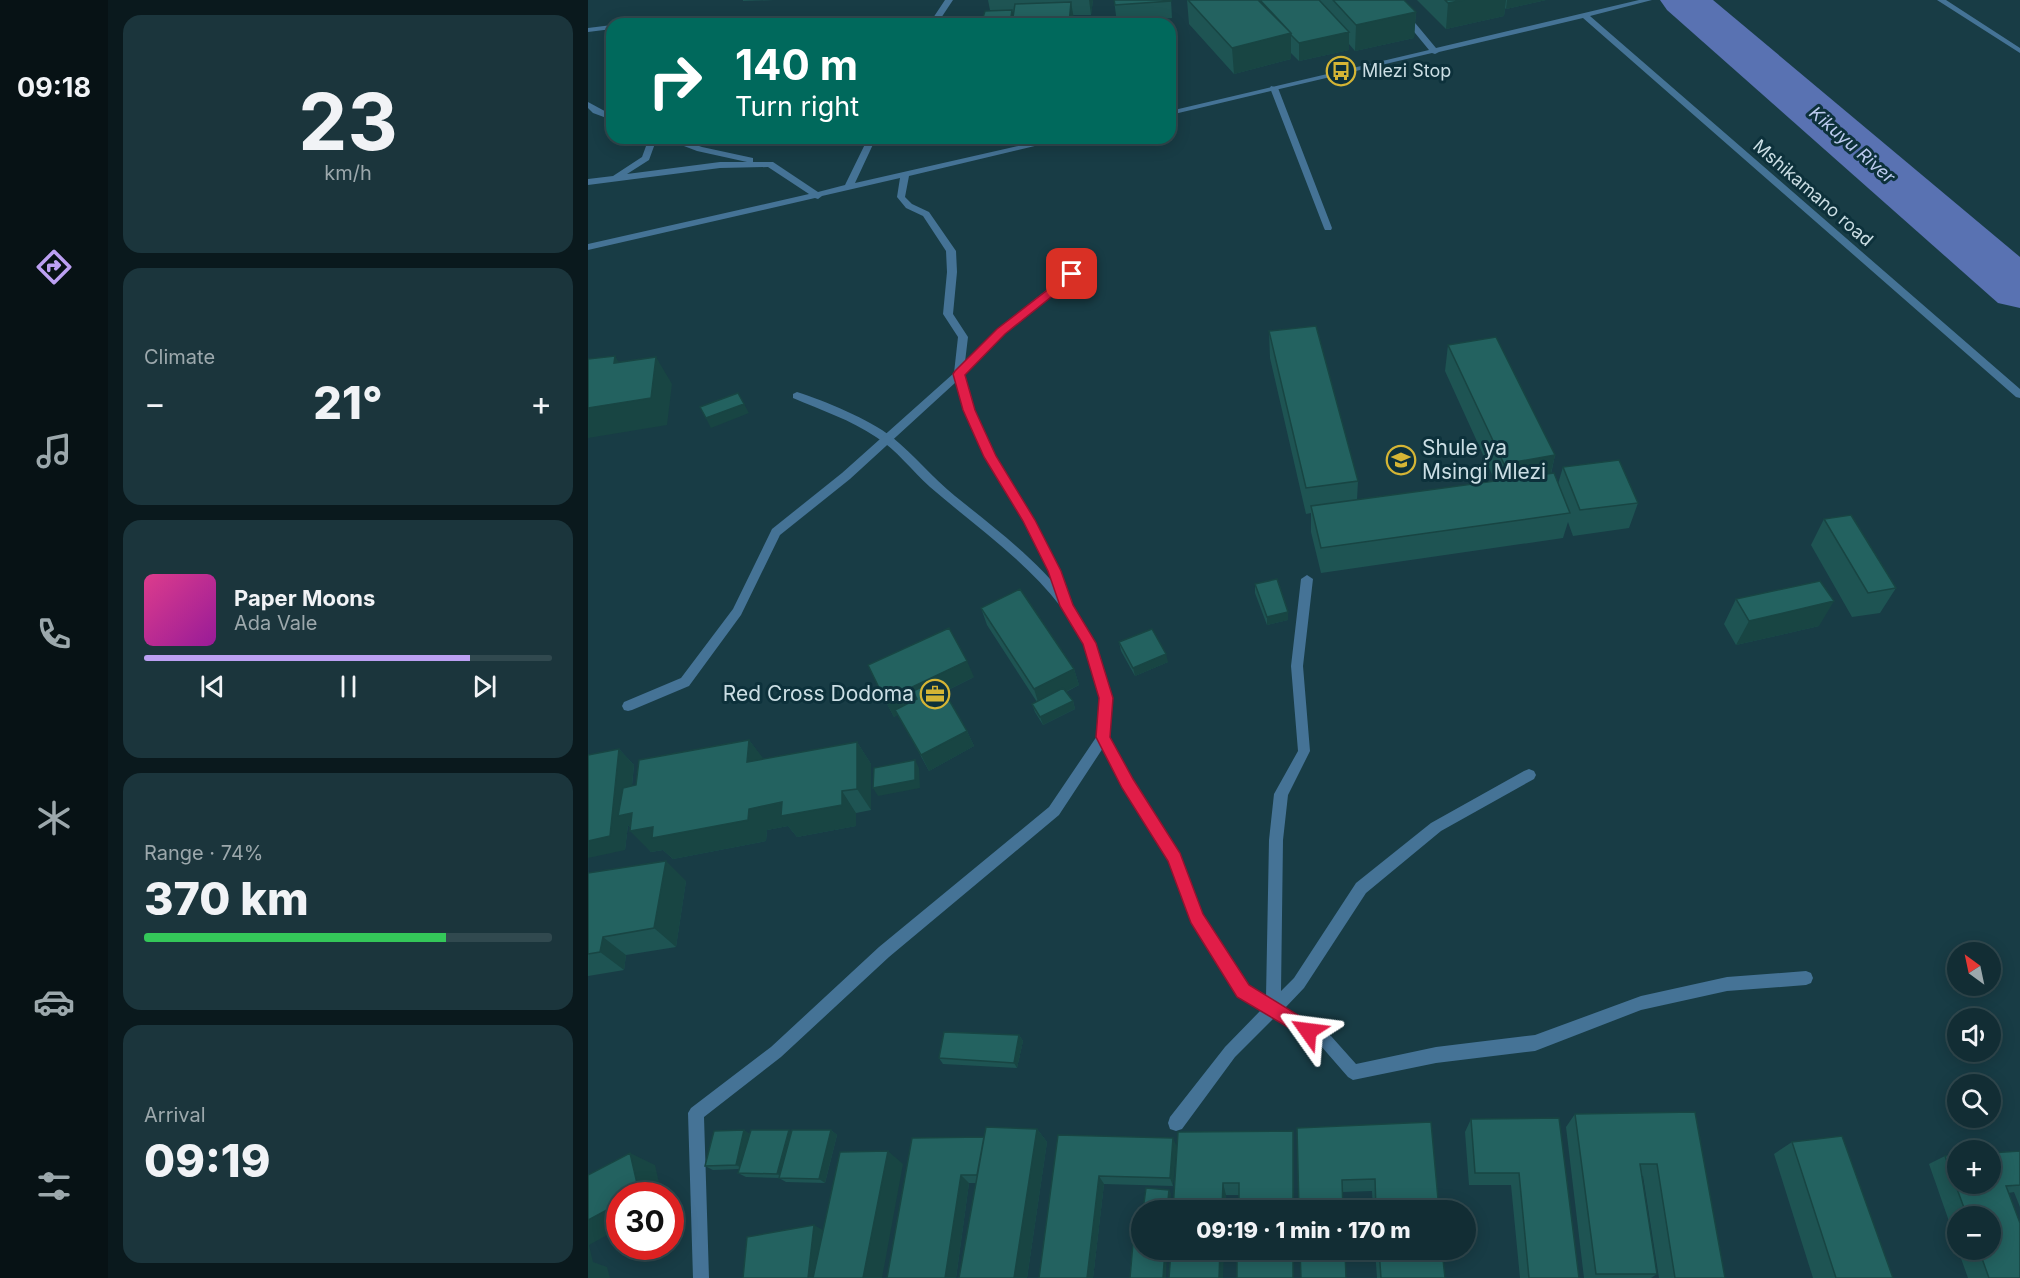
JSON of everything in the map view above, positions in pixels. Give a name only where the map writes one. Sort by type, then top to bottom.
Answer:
[{"type":"street","points":[[937,18],[949,0]]},
{"type":"street","points":[[1392,0],[1436,52]]},
{"type":"street","points":[[1176,112],[1436,52],[1647,0]]},
{"type":"street","points":[[1941,0],[2020,51]]},
{"type":"street","name":"Mshikamano road","points":[[1584,15],[2020,395]]},
{"type":"street","points":[[588,30],[606,28]]},
{"type":"street","points":[[1274,88],[1328,228]]},
{"type":"street","points":[[588,104],[596,111],[606,115]]},
{"type":"street","points":[[614,179],[646,158],[651,144]]},
{"type":"street","points":[[687,144],[770,164],[818,196]]},
{"type":"street","points":[[848,189],[869,144]]},
{"type":"street","points":[[588,247],[1039,144]]},
{"type":"street","points":[[588,182],[720,165],[770,164]]},
{"type":"street","points":[[905,176],[900,197],[909,206],[926,214],[951,251],[952,272],[948,314],[963,337],[959,374],[969,410],[990,457],[1028,520],[1054,571],[1066,606]]},
{"type":"street","points":[[628,706],[685,682],[737,612],[776,532],[846,476],[959,374],[1001,331],[1089,260]]},
{"type":"street","points":[[701,1278],[696,1113],[776,1052],[884,952],[1054,811],[1103,737],[1106,698],[1089,643],[1055,591],[1004,539],[933,483],[886,439],[874,430],[797,396]]},
{"type":"street","points":[[1273,1010],[1276,840],[1281,794],[1304,751],[1297,666],[1307,579]]},
{"type":"street","points":[[1103,737],[1128,783],[1175,858],[1196,918],[1243,991],[1326,1041],[1353,1072],[1436,1055],[1535,1043],[1641,1003],[1727,984],[1806,978]]},
{"type":"street","points":[[1176,1123],[1230,1052],[1299,983],[1361,888],[1436,827],[1529,775]]},
{"type":"building","points":[[1114,0],[1171,0],[1171,1],[1115,5]]},
{"type":"building","points":[[1188,0],[1258,0],[1291,33],[1232,48]]},
{"type":"building","points":[[1260,0],[1319,0],[1349,32],[1299,43]]},
{"type":"building","points":[[1333,0],[1404,0],[1416,12],[1356,25]]},
{"type":"building","points":[[1445,0],[1464,0],[1448,3]]},
{"type":"building","points":[[1071,2],[1070,18],[1013,18],[1015,4]]},
{"type":"building","points":[[1012,10],[1011,18],[983,18],[985,11]]},
{"type":"building","points":[[1316,326],[1358,481],[1306,488],[1269,331]]},
{"type":"building","points":[[1496,337],[1555,455],[1504,464],[1448,345]]},
{"type":"building","points":[[615,356],[614,363],[656,357],[651,398],[588,408],[588,359]]},
{"type":"building","points":[[738,393],[744,404],[706,418],[700,407]]},
{"type":"building","points":[[1619,460],[1638,503],[1580,510],[1563,467]]},
{"type":"building","points":[[1554,473],[1570,513],[1321,548],[1311,506]]},
{"type":"building","points":[[1851,515],[1896,588],[1868,593],[1824,519]]},
{"type":"building","points":[[1277,579],[1288,612],[1267,617],[1255,584]]},
{"type":"building","points":[[1820,581],[1834,601],[1749,621],[1736,599]]},
{"type":"building","points":[[1020,589],[1074,669],[1034,689],[981,608]]},
{"type":"building","points":[[949,628],[967,661],[885,700],[868,665]]},
{"type":"building","points":[[1152,629],[1166,654],[1133,668],[1119,642]]},
{"type":"building","points":[[924,686],[928,693],[941,686],[967,731],[921,755],[895,710],[917,699],[913,691]]},
{"type":"building","points":[[1063,688],[1073,701],[1040,717],[1032,704]]},
{"type":"building","points":[[749,740],[747,762],[857,742],[857,789],[842,791],[842,805],[781,816],[782,802],[749,809],[748,820],[652,838],[653,827],[630,831],[632,813],[618,816],[623,788],[636,785],[639,760]]},
{"type":"building","points":[[619,749],[610,836],[588,841],[588,755]]},
{"type":"building","points":[[915,760],[915,780],[873,788],[874,768]]},
{"type":"building","points":[[666,861],[654,928],[603,937],[600,952],[588,954],[588,873]]},
{"type":"building","points":[[944,1032],[1019,1035],[1014,1063],[939,1058]]},
{"type":"building","points":[[1695,1112],[1725,1278],[1675,1278],[1657,1164],[1640,1164],[1657,1274],[1596,1274],[1575,1114]]},
{"type":"building","points":[[1559,1118],[1579,1278],[1529,1278],[1519,1173],[1475,1173],[1471,1119]]},
{"type":"building","points":[[1431,1122],[1438,1200],[1376,1200],[1375,1179],[1342,1180],[1343,1200],[1299,1200],[1297,1128]]},
{"type":"building","points":[[986,1127],[1037,1129],[1014,1278],[959,1278]]},
{"type":"building","points":[[744,1130],[736,1165],[705,1166],[714,1131]]},
{"type":"building","points":[[751,1130],[789,1130],[777,1174],[738,1173]]},
{"type":"building","points":[[792,1130],[831,1130],[819,1179],[779,1178]]},
{"type":"building","points":[[1293,1131],[1293,1200],[1239,1200],[1239,1183],[1223,1183],[1222,1200],[1174,1200],[1178,1132]]},
{"type":"building","points":[[1058,1135],[1173,1138],[1170,1178],[1099,1176],[1087,1278],[1039,1278]]},
{"type":"building","points":[[1842,1136],[1893,1278],[1836,1278],[1792,1142]]},
{"type":"building","points":[[984,1137],[977,1175],[961,1175],[945,1278],[887,1278],[912,1138]]},
{"type":"building","points":[[888,1151],[863,1278],[813,1278],[840,1152]]},
{"type":"building","points":[[2020,1151],[2020,1185],[2006,1186],[2020,1223],[2020,1278],[1989,1278],[1983,1260],[2001,1260],[2001,1206],[1963,1206],[1959,1194],[2001,1194],[2001,1152]]},
{"type":"building","points":[[630,1153],[637,1182],[606,1182],[606,1210],[588,1220],[588,1175]]},
{"type":"building","points":[[1146,1188],[1169,1190],[1168,1200],[1144,1200]]},
{"type":"building","points":[[814,1225],[808,1278],[743,1278],[747,1237]]},
{"type":"building","points":[[1132,1260],[1164,1260],[1163,1278],[1130,1278]]},
{"type":"building","points":[[1170,1260],[1220,1260],[1219,1278],[1169,1278]]},
{"type":"building","points":[[1237,1260],[1293,1260],[1293,1278],[1237,1278]]},
{"type":"building","points":[[1300,1260],[1345,1260],[1346,1278],[1301,1278]]},
{"type":"building","points":[[1380,1260],[1443,1260],[1445,1278],[1381,1278]]},
{"type":"waterway","name":"Kikuyu River","points":[[1684,0],[2020,289]]},
{"type":"place","name":"Mlezi Stop","points":[[1341,71]]},
{"type":"place","name":"Shule ya Msingi Mlezi","points":[[1401,460]]},
{"type":"place","name":"Red Cross Dodoma","points":[[935,694]]},
{"type":"route","points":[[1072,274],[1001,331],[959,374],[969,410],[990,457],[1028,520],[1054,571],[1066,606],[1089,643],[1106,698],[1103,737],[1128,783],[1175,858],[1196,918],[1243,991],[1308,1031]]}]
